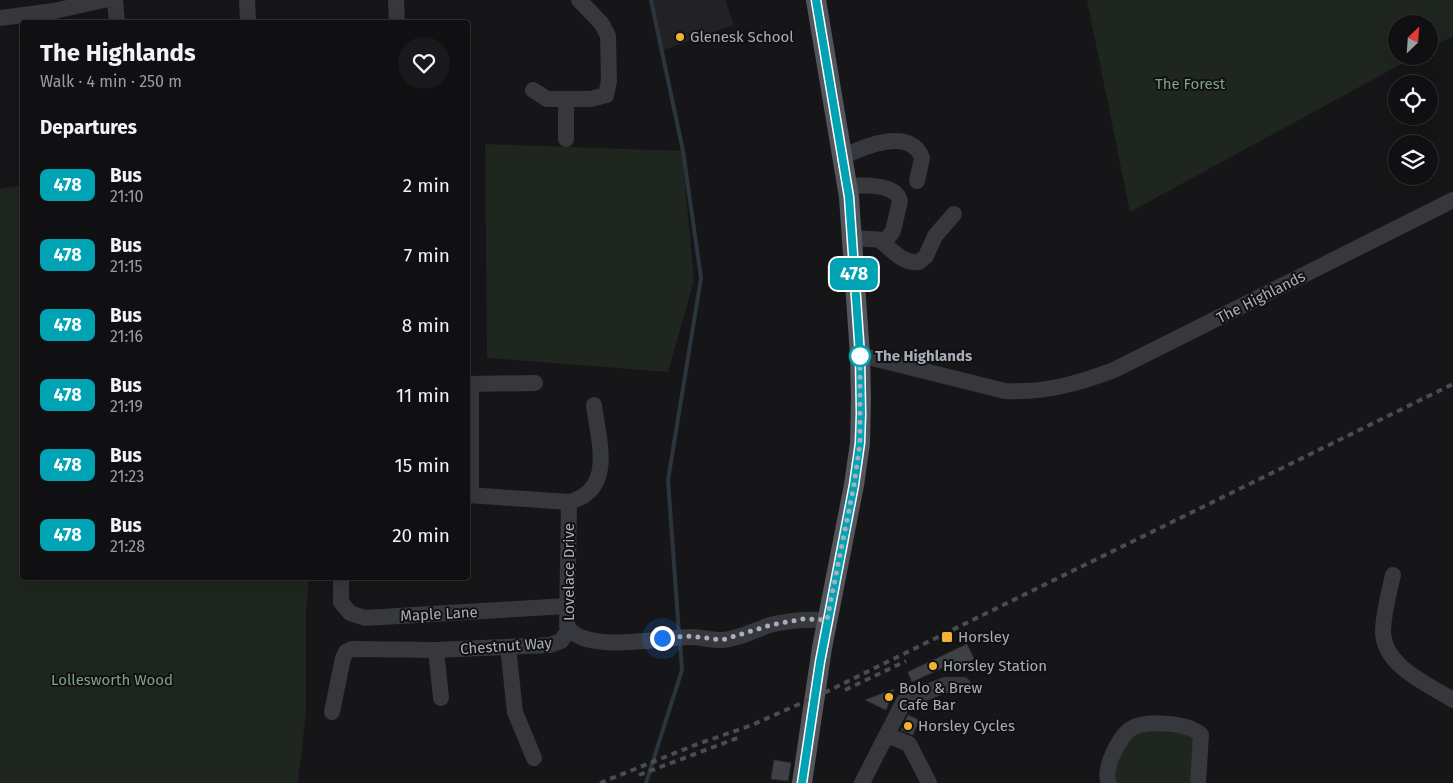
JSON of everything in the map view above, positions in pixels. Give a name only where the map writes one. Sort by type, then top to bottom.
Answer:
[{"type":"main road","points":[[802,783],[815,689],[854,485],[860,443],[860,355],[847,186],[816,0]]},
{"type":"street","points":[[0,18],[49,6],[104,0]]},
{"type":"street","points":[[115,0],[117,20]]},
{"type":"street","points":[[247,0],[248,20]]},
{"type":"street","points":[[396,0],[397,20]]},
{"type":"street","points":[[533,90],[548,99],[600,98],[606,95],[608,89],[606,29],[579,0]]},
{"type":"street","points":[[566,99],[566,139]]},
{"type":"street","points":[[842,157],[887,140],[910,145],[917,148],[922,158],[917,181]]},
{"type":"street","points":[[847,186],[876,185],[899,197],[894,231],[886,240],[881,242]]},
{"type":"street","name":"The Highlands","points":[[860,355],[1005,391],[1027,392],[1070,385],[1114,370],[1453,200]]},
{"type":"street","points":[[852,238],[881,242],[907,261],[920,262],[926,256],[935,236],[954,214]]},
{"type":"street","points":[[470,384],[535,383]]},
{"type":"street","points":[[569,502],[581,499],[594,488],[602,467],[594,405]]},
{"type":"street","name":"Lovelace Drive","points":[[470,495],[569,502],[567,626],[570,630],[601,643],[680,637],[722,640],[771,625],[803,619],[827,620]]},
{"type":"street","points":[[1393,575],[1384,623],[1386,647],[1392,657],[1402,667],[1453,700]]},
{"type":"street","name":"Maple Lane","points":[[341,580],[340,602],[350,613],[366,618],[567,606]]},
{"type":"street","name":"Chestnut Way","points":[[332,712],[340,667],[346,652],[358,648],[436,650],[550,645],[561,641],[570,630]]},
{"type":"street","points":[[508,647],[515,712],[534,758]]},
{"type":"street","points":[[436,650],[441,698]]},
{"type":"street","points":[[862,783],[904,701],[945,685],[963,685]]},
{"type":"street","points":[[1109,783],[1106,769],[1119,743],[1129,730],[1144,725],[1183,725],[1196,730],[1201,735],[1198,783]]},
{"type":"street","points":[[887,735],[909,744],[929,783]]},
{"type":"shaded area","name":"Glenesk School","points":[[653,0],[725,0],[734,25],[663,50]]},
{"type":"green space","name":"The Forest","points":[[1087,0],[1453,0],[1453,36],[1438,44],[1438,15],[1388,15],[1388,65],[1400,65],[1130,212]]},
{"type":"green space","points":[[485,144],[682,151],[694,280],[668,372],[487,358]]},
{"type":"green space","name":"Lollesworth Wood","points":[[20,185],[20,580],[309,580],[306,611],[306,711],[298,783],[0,783],[0,189]]},
{"type":"green space","points":[[1186,729],[1198,739],[1190,783],[1115,783],[1116,753],[1133,732]]},
{"type":"building","points":[[967,644],[974,659],[955,668],[953,663],[912,682],[908,672]]},
{"type":"building","points":[[894,689],[886,710],[865,700]]},
{"type":"building","name":"Horsley Cycles","points":[[908,715],[919,720],[913,735],[901,730]]},
{"type":"building","points":[[774,760],[791,763],[788,781],[771,779]]},
{"type":"waterway","points":[[651,0],[683,151],[701,278],[668,480],[679,634]]},
{"type":"waterway","points":[[646,783],[682,670],[680,641]]},
{"type":"railway","points":[[600,783],[695,745],[752,725],[824,693],[1453,384]]},
{"type":"railway","points":[[845,690],[906,661]]},
{"type":"railway","points":[[639,775],[740,737]]},
{"type":"bus line","name":"478","points":[[802,783],[815,689],[854,485],[860,443],[861,414],[860,355],[849,197],[816,0]]},
{"type":"place","name":"Glenesk School","points":[[680,37]]},
{"type":"place","name":"The Highlands","points":[[860,356]]},
{"type":"place","name":"Horsley","points":[[947,637]]},
{"type":"place","name":"Horsley Station","points":[[933,666]]},
{"type":"place","name":"Bolo & Brew Cafe Bar","points":[[889,697]]},
{"type":"place","name":"Horsley Cycles","points":[[908,726]]},
{"type":"route","points":[[662,638],[691,636],[722,640],[771,625],[803,619],[827,620],[854,485],[860,443],[860,356]]}]
